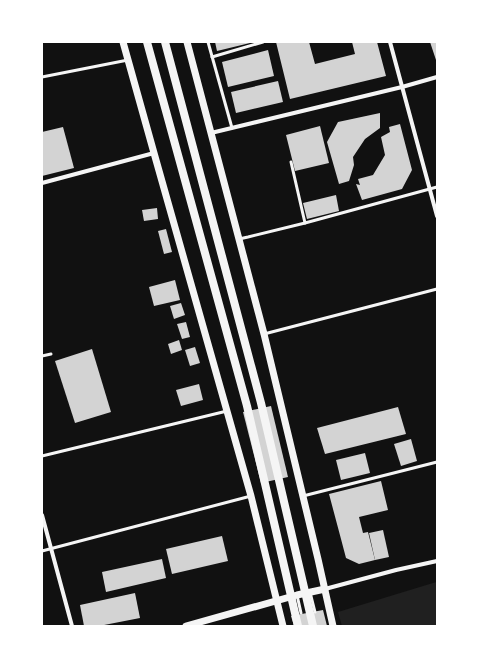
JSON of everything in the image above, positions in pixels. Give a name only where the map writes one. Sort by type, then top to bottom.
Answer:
[{"type":"main road","points":[[147,42],[248,406],[298,626]]},
{"type":"main road","points":[[165,42],[261,403],[313,626]]},
{"type":"street","points":[[123,42],[251,496],[283,626]]},
{"type":"street","points":[[187,42],[264,334],[333,626]]},
{"type":"street","points":[[390,42],[437,216]]},
{"type":"street","points":[[211,133],[402,87],[437,77]]},
{"type":"street","points":[[42,183],[154,152]]},
{"type":"street","points":[[42,515],[72,626]]},
{"type":"street","points":[[186,626],[277,600],[437,561]]},
{"type":"lane","points":[[208,42],[232,128]]},
{"type":"lane","points":[[212,56],[262,42]]},
{"type":"lane","points":[[42,77],[128,60]]},
{"type":"lane","points":[[291,162],[305,223]]},
{"type":"lane","points":[[239,239],[305,223],[437,186]]},
{"type":"lane","points":[[264,334],[437,290]]},
{"type":"lane","points":[[42,356],[51,354]]},
{"type":"lane","points":[[42,456],[227,411]]},
{"type":"lane","points":[[303,496],[437,462]]},
{"type":"lane","points":[[42,551],[251,496]]},
{"type":"lane","points":[[310,592],[315,612]]},
{"type":"lane","points":[[297,595],[301,613]]},
{"type":"shaded area","points":[[437,582],[437,626],[342,626],[338,612]]},
{"type":"building","points":[[215,42],[250,42],[250,43],[217,51]]},
{"type":"building","points":[[276,42],[309,42],[315,64],[355,54],[352,42],[377,42],[386,76],[290,99]]},
{"type":"building","points":[[430,42],[437,42],[437,63]]},
{"type":"building","points":[[268,50],[274,76],[228,87],[222,62]]},
{"type":"building","points":[[278,81],[283,102],[236,113],[231,92]]},
{"type":"building","points":[[380,113],[380,128],[365,139],[353,157],[354,165],[349,181],[339,184],[327,142],[338,122]]},
{"type":"building","points":[[400,124],[412,170],[402,189],[362,200],[356,184],[360,185],[358,179],[373,175],[385,155],[381,137],[390,132],[389,127]]},
{"type":"building","points":[[320,126],[329,163],[295,171],[286,135]]},
{"type":"building","points":[[63,127],[74,168],[42,176],[42,132]]},
{"type":"building","points":[[336,195],[339,211],[307,219],[303,203]]},
{"type":"building","points":[[157,208],[158,219],[144,221],[142,210]]},
{"type":"building","points":[[166,229],[172,252],[164,254],[158,231]]},
{"type":"building","points":[[175,280],[180,300],[154,306],[149,287]]},
{"type":"building","points":[[181,303],[185,315],[174,319],[170,306]]},
{"type":"building","points":[[186,322],[190,337],[182,339],[177,324]]},
{"type":"building","points":[[179,340],[182,350],[171,354],[168,344]]},
{"type":"building","points":[[195,347],[200,363],[190,366],[185,350]]},
{"type":"building","points":[[92,349],[111,412],[75,423],[55,361]]},
{"type":"building","points":[[199,384],[203,400],[181,406],[176,390]]},
{"type":"building","points":[[271,406],[288,477],[261,483],[243,412]]},
{"type":"building","points":[[398,407],[406,434],[325,454],[317,428]]},
{"type":"building","points":[[411,439],[417,461],[401,466],[394,444]]},
{"type":"building","points":[[365,453],[370,473],[341,480],[336,460]]},
{"type":"building","points":[[381,481],[388,510],[359,517],[363,533],[368,532],[375,560],[359,564],[346,558],[329,494]]},
{"type":"building","points":[[383,530],[389,557],[375,560],[369,533]]},
{"type":"building","points":[[222,536],[228,561],[172,574],[166,549]]},
{"type":"building","points":[[162,559],[166,578],[106,592],[102,572]]},
{"type":"building","points":[[135,593],[140,618],[99,626],[84,626],[80,605]]},
{"type":"building","points":[[323,610],[327,626],[294,626],[291,616]]}]
